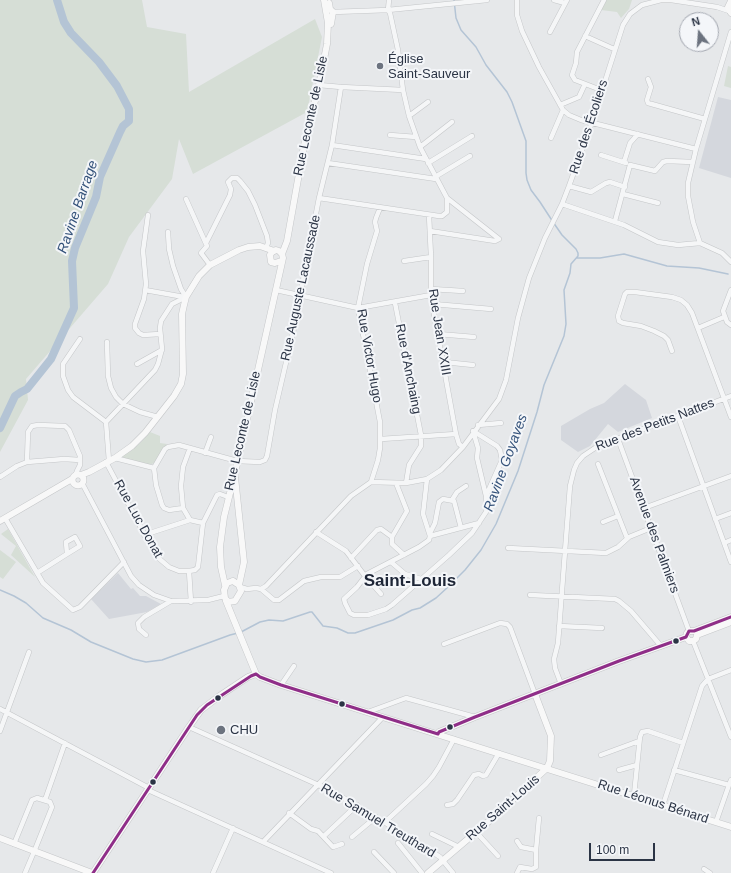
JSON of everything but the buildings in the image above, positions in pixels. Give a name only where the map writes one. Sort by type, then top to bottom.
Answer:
[{"type":"main road","name":"Rue Leconte de Lisle","points":[[324,0],[330,13]]},
{"type":"main road","name":"Rue Leconte de Lisle","points":[[278,279],[276,267],[270,260],[286,241],[305,140],[319,85],[327,44],[330,13],[328,0]]},
{"type":"main road","points":[[730,12],[728,7],[731,2]]},
{"type":"main road","points":[[253,246],[276,252]]},
{"type":"main road","points":[[2,520],[65,484],[78,479],[115,458],[132,446],[158,417],[181,384],[183,374],[182,314],[186,297],[199,276],[210,265],[239,250],[253,246],[266,248],[276,252]]},
{"type":"main road","name":"Rue Leconte de Lisle","points":[[225,585],[221,567],[220,547],[224,517],[276,290],[281,261],[283,258],[276,252]]},
{"type":"main road","points":[[274,263],[281,261]]},
{"type":"main road","points":[[232,615],[232,607],[241,591],[240,586],[244,562],[235,473]]},
{"type":"main road","points":[[0,838],[92,873],[189,727],[207,705],[248,677],[256,674],[225,598],[225,585],[233,581],[240,586]]},
{"type":"main road","points":[[225,598],[230,602],[237,598]]},
{"type":"main road","points":[[438,734],[475,717],[661,646],[731,617]]},
{"type":"main road","points":[[693,641],[688,640],[692,633],[731,622]]},
{"type":"main road","name":"Rue Léonus Bénard","points":[[256,674],[260,677],[282,685],[663,804],[731,827]]},
{"type":"main road","points":[[535,694],[551,736],[550,761],[547,768]]},
{"type":"main road","name":"Rue Saint-Louis","points":[[428,873],[547,768]]},
{"type":"street","points":[[319,198],[429,215],[438,216],[445,214],[447,208],[446,198],[420,147],[409,116],[403,90],[398,50],[390,12],[388,10],[389,0]]},
{"type":"street","points":[[330,13],[388,10],[487,0]]},
{"type":"street","points":[[517,0],[517,15],[522,31],[560,105],[569,115],[581,120],[696,149]]},
{"type":"street","points":[[550,32],[566,2],[554,0]]},
{"type":"street","points":[[601,90],[576,80],[572,75],[576,63],[577,52],[604,0]]},
{"type":"street","points":[[640,0],[642,5]]},
{"type":"street","name":"Rue des Écoliers","points":[[427,479],[442,470],[463,447],[473,431],[499,399],[506,380],[518,318],[529,278],[569,186],[592,122],[623,24],[630,14],[642,5],[661,0],[671,0],[717,7],[730,12]]},
{"type":"street","name":"Rue des Écoliers","points":[[717,7],[731,2]]},
{"type":"street","points":[[700,243],[693,222],[688,196],[688,183],[696,149],[731,32]]},
{"type":"street","points":[[585,36],[614,49]]},
{"type":"street","points":[[648,79],[651,87],[647,100],[648,103],[705,119]]},
{"type":"street","points":[[560,105],[579,97],[585,84]]},
{"type":"street","points":[[319,85],[403,90]]},
{"type":"street","name":"Rue Auguste Lacaussade","points":[[154,468],[165,449],[175,445],[237,461],[260,462],[265,460],[267,456],[275,410],[301,295],[319,198],[332,145],[341,87]]},
{"type":"street","points":[[409,116],[428,102]]},
{"type":"street","points":[[552,138],[563,110]]},
{"type":"street","points":[[420,147],[452,122]]},
{"type":"street","points":[[624,162],[630,143],[638,134]]},
{"type":"street","points":[[390,135],[416,137]]},
{"type":"street","points":[[332,145],[427,161],[472,136]]},
{"type":"street","points":[[601,155],[655,171],[662,162],[693,162]]},
{"type":"street","points":[[328,163],[435,178],[470,156]]},
{"type":"street","points":[[615,221],[630,164]]},
{"type":"street","points":[[210,265],[201,253],[207,246],[206,243],[230,195],[231,189],[228,182],[232,178],[237,178],[240,181],[248,191],[255,205],[267,236],[268,243],[266,248]]},
{"type":"street","points":[[569,186],[591,192],[610,182],[625,187]]},
{"type":"street","points":[[623,194],[658,203]]},
{"type":"street","points":[[430,232],[495,241],[498,240],[498,237],[446,198]]},
{"type":"street","points":[[186,199],[206,243]]},
{"type":"street","points":[[562,204],[615,221],[658,242],[678,245],[700,243],[722,253],[731,262]]},
{"type":"street","name":"Rue Victor Hugo","points":[[371,482],[378,460],[381,439],[380,422],[358,308],[367,264],[377,231],[375,222],[380,208]]},
{"type":"street","points":[[148,215],[143,251],[146,284],[144,299],[135,328],[142,334],[160,334]]},
{"type":"street","name":"Rue Jean XXIII","points":[[429,215],[431,295],[456,434],[460,444],[463,447]]},
{"type":"street","points":[[168,232],[172,266],[181,289],[186,297]]},
{"type":"street","points":[[404,261],[431,257]]},
{"type":"street","points":[[431,289],[463,291]]},
{"type":"street","points":[[145,290],[186,297]]},
{"type":"street","points":[[276,290],[358,308],[395,303],[431,295]]},
{"type":"street","points":[[731,290],[724,305],[723,311],[724,317],[731,325]]},
{"type":"street","points":[[672,350],[668,340],[664,336],[641,326],[619,321],[618,316],[627,292],[672,296],[681,300],[687,305],[698,328],[731,417]]},
{"type":"street","points":[[107,462],[106,422],[155,370],[162,350],[160,334],[161,321],[169,308],[177,301],[186,297]]},
{"type":"street","name":"Rue d'Anchaing","points":[[395,303],[421,435]]},
{"type":"street","points":[[433,304],[491,309]]},
{"type":"street","points":[[698,328],[724,317]]},
{"type":"street","points":[[438,334],[474,337]]},
{"type":"street","points":[[80,339],[63,364],[62,369],[65,382],[73,397],[106,422]]},
{"type":"street","points":[[107,342],[108,376],[111,388],[116,397],[123,404],[140,412],[158,417]]},
{"type":"street","points":[[138,364],[162,350]]},
{"type":"street","points":[[444,362],[473,366]]},
{"type":"street","name":"Rue des Petits Nattes","points":[[560,684],[554,662],[558,643],[570,486],[574,470],[583,456],[590,450],[731,396]]},
{"type":"street","points":[[678,416],[731,562]]},
{"type":"street","points":[[478,425],[502,423]]},
{"type":"street","points":[[27,462],[28,432],[32,426],[62,425],[68,428],[78,450],[80,460],[80,465],[76,471],[78,479],[131,576],[139,585],[154,595],[171,601],[191,602],[225,598]]},
{"type":"street","points":[[473,431],[497,446],[501,455],[502,460],[486,496]]},
{"type":"street","points":[[452,500],[443,499],[438,502],[435,524],[429,540],[426,543],[364,576],[357,587],[344,599],[350,613],[354,615],[368,615],[386,609],[463,543],[472,533],[487,508],[486,496],[476,458],[478,448],[473,431]]},
{"type":"street","points":[[381,439],[421,435],[456,434]]},
{"type":"street","points":[[406,483],[409,465],[421,446],[421,435]]},
{"type":"street","points":[[205,453],[211,437]]},
{"type":"street","name":"Avenue des Palmiers","points":[[618,439],[692,633]]},
{"type":"street","points":[[190,448],[183,467],[181,486],[183,508],[190,520]]},
{"type":"street","points":[[115,458],[154,468],[156,485],[164,508],[169,510],[183,508]]},
{"type":"street","points":[[0,478],[17,466],[27,462],[64,459],[80,460]]},
{"type":"street","name":"Rue Luc Donat","points":[[107,462],[156,556],[169,568],[179,571],[195,570],[198,568],[203,523]]},
{"type":"street","points":[[598,464],[627,538]]},
{"type":"street","points":[[644,508],[731,476]]},
{"type":"street","points":[[237,598],[271,581],[351,496],[371,482],[406,483],[427,479],[423,514],[430,534]]},
{"type":"street","points":[[396,483],[407,511],[392,537],[392,544],[404,555]]},
{"type":"street","points":[[452,500],[457,492],[466,486]]},
{"type":"street","points":[[144,535],[190,520],[203,523],[217,495],[220,494],[228,497]]},
{"type":"street","points":[[452,500],[455,504],[461,528]]},
{"type":"street","points":[[715,519],[731,513]]},
{"type":"street","points":[[603,522],[618,516]]},
{"type":"street","points":[[2,520],[43,583],[71,609],[76,610],[80,607],[124,562]]},
{"type":"street","points":[[430,534],[461,528],[479,522]]},
{"type":"street","points":[[508,548],[606,553],[618,548],[627,538],[651,528]]},
{"type":"street","points":[[352,558],[379,529],[383,530],[392,537]]},
{"type":"street","points":[[316,532],[344,550],[352,558],[364,576],[381,594]]},
{"type":"street","points":[[724,543],[731,540]]},
{"type":"street","points":[[36,573],[67,554]]},
{"type":"street","points":[[391,562],[405,574],[421,579]]},
{"type":"street","points":[[240,586],[247,589],[258,588],[274,600],[279,600],[304,582],[321,576],[340,577],[358,566]]},
{"type":"street","points":[[188,571],[191,602]]},
{"type":"street","points":[[530,595],[615,599],[620,601],[631,611],[661,646]]},
{"type":"street","points":[[146,636],[139,629],[138,623],[144,617],[171,601]]},
{"type":"street","points":[[444,644],[500,623],[507,624],[510,627],[535,694]]},
{"type":"street","points":[[559,626],[602,628]]},
{"type":"street","points":[[693,641],[731,738]]},
{"type":"street","points":[[0,731],[29,652]]},
{"type":"street","points":[[282,685],[294,666]]},
{"type":"street","points":[[663,804],[702,686],[708,679],[731,670]]},
{"type":"street","points":[[368,712],[406,698],[475,717]]},
{"type":"street","points":[[0,709],[66,743],[148,789],[331,873]]},
{"type":"street","points":[[263,842],[382,719],[382,716]]},
{"type":"street","name":"Rue Samuel Treuthard","points":[[189,727],[332,791],[414,840],[443,861],[453,873]]},
{"type":"street","points":[[634,795],[640,734],[648,731],[683,743]]},
{"type":"street","points":[[385,822],[433,776],[454,739]]},
{"type":"street","points":[[601,755],[639,741]]},
{"type":"street","points":[[44,800],[66,743]]},
{"type":"street","points":[[447,805],[453,804],[457,800],[474,775],[486,775],[499,753]]},
{"type":"street","points":[[619,770],[637,764]]},
{"type":"street","points":[[674,770],[730,782],[716,822]]},
{"type":"street","points":[[14,844],[32,800],[37,798],[50,802],[52,806],[25,873]]},
{"type":"street","points":[[324,836],[357,805]]},
{"type":"street","points":[[290,813],[311,829],[318,831],[324,836],[332,847],[342,844]]},
{"type":"street","points":[[352,837],[376,817]]},
{"type":"street","points":[[517,873],[520,867],[532,869],[536,867],[539,818]]},
{"type":"street","points":[[213,873],[233,828]]},
{"type":"street","points":[[476,832],[498,856]]},
{"type":"street","name":"Rue Saint-Louis","points":[[432,834],[459,847]]},
{"type":"street","points":[[517,841],[521,847],[536,850]]},
{"type":"street","points":[[398,843],[422,873]]},
{"type":"street","points":[[374,852],[394,873]]},
{"type":"street","points":[[704,869],[710,873]]},
{"type":"shaded area","points":[[0,0],[142,0],[147,27],[186,34],[189,92],[315,19],[322,37],[307,112],[193,174],[179,139],[172,179],[129,237],[108,284],[26,379],[28,400],[0,452]]},
{"type":"shaded area","points":[[606,0],[632,0],[629,9],[621,18],[617,12],[601,10]]},
{"type":"shaded area","points":[[728,66],[731,67],[731,88],[724,86]]},
{"type":"shaded area","points":[[718,97],[731,100],[731,178],[699,168]]},
{"type":"shaded area","points":[[625,384],[646,400],[652,418],[618,432],[608,424],[590,446],[578,452],[561,440],[561,426],[590,409],[604,403]]},
{"type":"shaded area","points":[[150,432],[160,436],[160,443],[167,444],[157,462],[149,465],[121,457],[139,444]]},
{"type":"shaded area","points":[[8,529],[35,577],[11,555],[16,546],[1,534]]},
{"type":"shaded area","points":[[0,550],[16,562],[3,579],[0,577]]},
{"type":"shaded area","points":[[118,573],[131,589],[133,588],[140,596],[146,596],[161,604],[147,612],[109,619],[91,599]]},
{"type":"waterway","name":"Ravine Barrage","points":[[0,428],[15,396],[27,389],[51,359],[74,308],[72,261],[75,248],[96,197],[100,177],[123,126],[129,121],[129,109],[117,86],[99,62],[71,33],[64,22],[57,0]]},
{"type":"waterway","name":"Ravine Goyaves","points":[[241,632],[260,622],[269,620],[283,621],[312,612],[323,626],[337,628],[348,633],[355,633],[393,620],[412,610],[420,608],[436,598],[465,570],[481,550],[496,524],[518,471],[544,385],[564,336],[566,324],[564,290],[570,273],[571,264],[578,256],[578,253],[562,235],[531,190],[526,173],[526,141],[512,102],[507,92],[486,65],[476,47],[461,30],[456,18],[454,0]]},
{"type":"waterway","points":[[577,258],[600,258],[624,254],[667,266],[699,268],[728,274]]},
{"type":"waterway","name":"Ravine Goyaves","points":[[0,590],[26,603],[43,618],[71,630],[91,642],[133,659],[146,662],[162,660],[238,633]]},
{"type":"transit line","points":[[93,873],[197,715],[207,705],[251,676],[256,674],[281,685],[438,734],[439,732],[475,717],[619,661],[686,637],[689,631],[694,631],[731,617]]},
{"type":"place","name":"Église Saint-Sauveur","points":[[380,66]]},
{"type":"place","name":"CHU","points":[[221,730]]},
{"type":"district","name":"Saint-Louis","points":[[410,581]]}]
